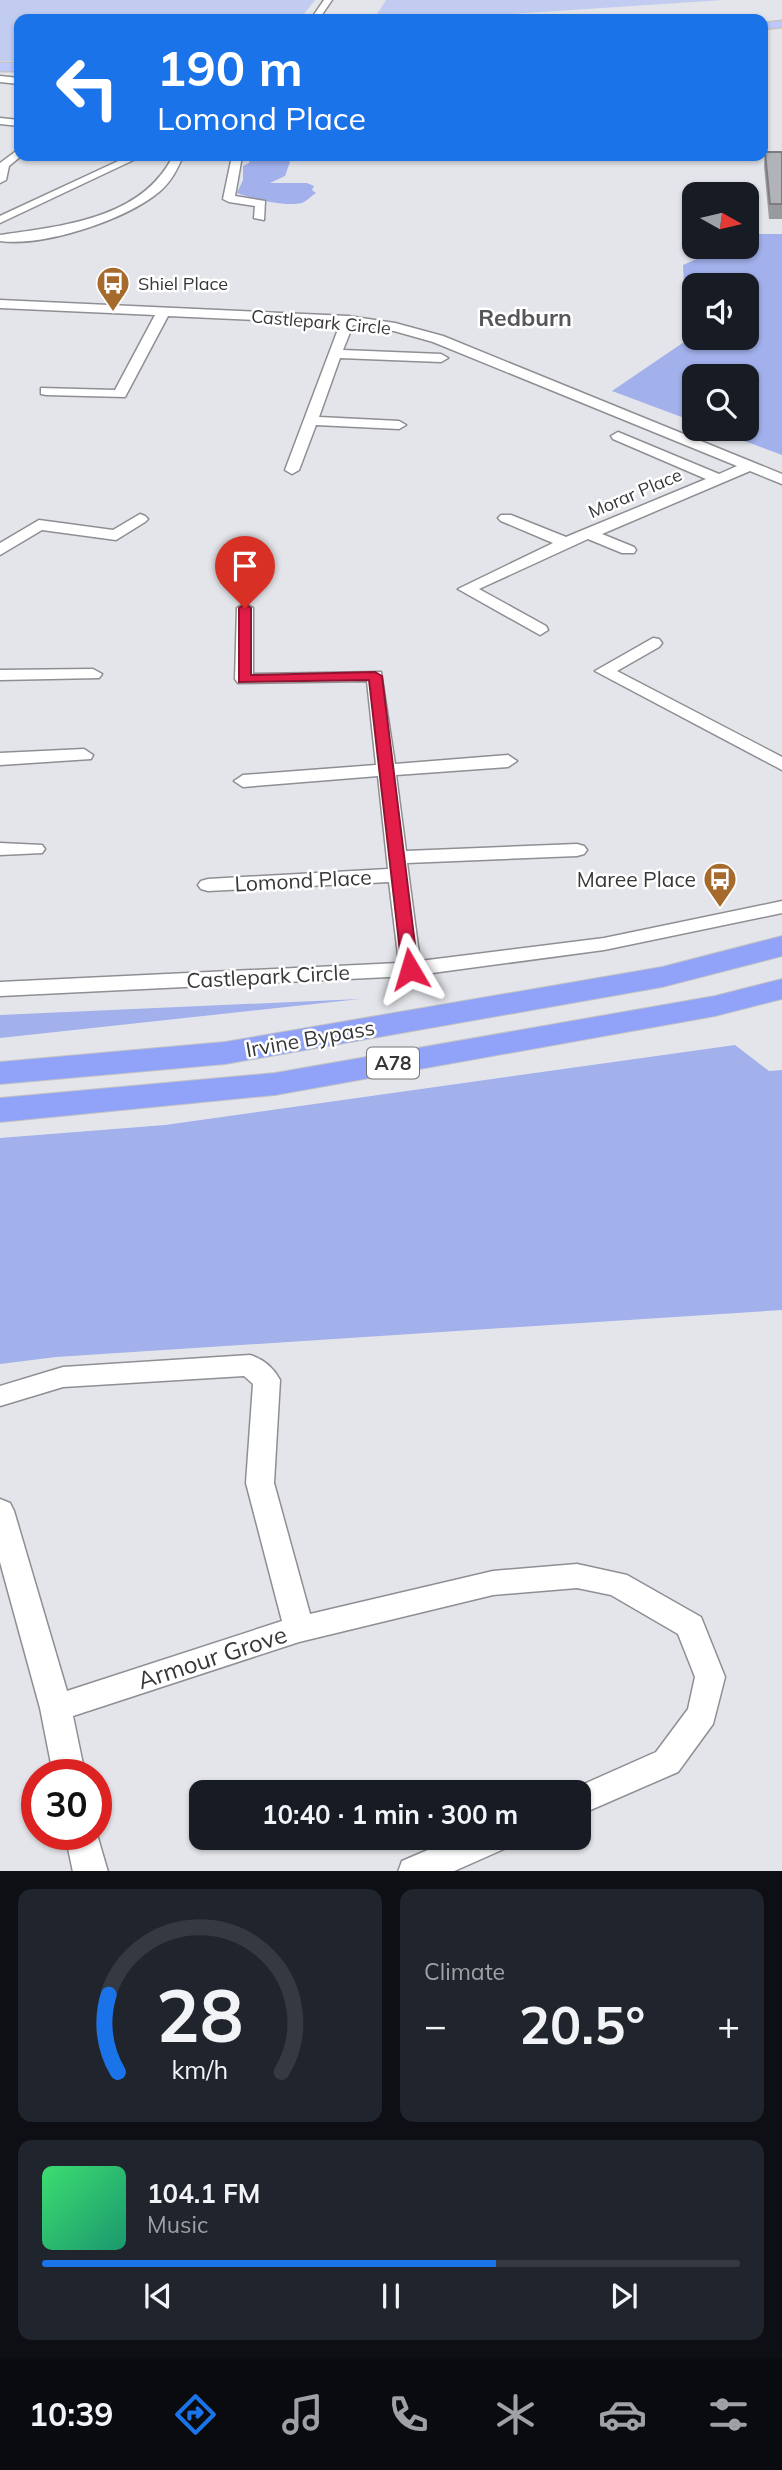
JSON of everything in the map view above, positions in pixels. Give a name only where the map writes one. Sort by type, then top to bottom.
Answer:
[{"type":"highway","name":"Irvine Bypass","points":[[0,1073],[225,1053],[662,977],[782,946]]},
{"type":"highway","name":"Irvine Bypass","points":[[0,1110],[275,1084],[715,1006],[782,989]]},
{"type":"street","points":[[0,180],[4,164],[14,156]]},
{"type":"street","points":[[0,220],[126,161]]},
{"type":"street","points":[[3,238],[20,240],[50,234],[140,201],[168,177],[176,161]]},
{"type":"street","points":[[236,161],[229,199],[261,203],[260,218]]},
{"type":"street","points":[[2,320],[6,304]]},
{"type":"street","name":"Castlepark Circle","points":[[6,304],[348,320],[396,327],[438,339],[782,479]]},
{"type":"street","points":[[46,391],[120,394],[164,311]]},
{"type":"street","points":[[292,470],[348,320]]},
{"type":"street","points":[[335,354],[440,358]]},
{"type":"street","points":[[311,421],[398,425]]},
{"type":"street","name":"Morar Place","points":[[618,436],[719,479]]},
{"type":"street","name":"Morar Place","points":[[540,630],[466,589],[566,543],[750,466]]},
{"type":"street","points":[[506,518],[566,543]]},
{"type":"street","points":[[0,550],[39,525],[116,535],[140,519]]},
{"type":"street","points":[[589,534],[628,550]]},
{"type":"street","name":"Lomond Place","points":[[245,608],[244,679],[375,676],[410,969]]},
{"type":"street","points":[[653,643],[604,671],[781,761]]},
{"type":"street","points":[[0,675],[93,674]]},
{"type":"street","points":[[0,759],[84,755]]},
{"type":"street","points":[[243,781],[508,761]]},
{"type":"street","points":[[0,849],[35,849]]},
{"type":"street","name":"Lomond Place","points":[[208,885],[577,850]]},
{"type":"street","name":"Castlepark Circle","points":[[0,989],[410,969],[604,944],[782,907]]},
{"type":"street","name":"Armour Grove","points":[[0,1396],[63,1377],[250,1365],[267,1380],[260,1483],[299,1629],[56,1708]]},
{"type":"street","points":[[0,1511],[56,1708],[66,1759]]},
{"type":"street","points":[[299,1629],[493,1583],[577,1576],[617,1584],[690,1626],[710,1677],[702,1714],[667,1762],[591,1795]]},
{"type":"street","points":[[84,1850],[88,1868],[92,1871]]},
{"type":"street","points":[[414,1871],[464,1850]]},
{"type":"shaded area","points":[[0,0],[315,0],[304,14],[14,14],[14,61],[0,61]]},
{"type":"shaded area","points":[[386,0],[723,0],[510,14],[377,14]]},
{"type":"shaded area","points":[[289,161],[285,176],[270,183],[307,183],[314,186],[312,190],[316,193],[302,203],[286,204],[237,193],[243,180],[243,166],[249,163]]},
{"type":"shaded area","points":[[760,234],[782,234],[782,455],[744,441],[759,441],[759,364],[682,364],[682,417],[612,391],[682,343],[682,350],[759,350],[759,273],[683,273],[683,265],[697,259],[760,259]]},
{"type":"shaded area","points":[[360,999],[0,1038],[0,1015]]},
{"type":"shaded area","points":[[735,1045],[769,1071],[782,1070],[782,1310],[56,1357],[0,1364],[0,1138],[165,1125]]},
{"type":"building","points":[[768,152],[782,152],[782,204],[770,204],[766,161]]},
{"type":"place","name":"Shiel Place","points":[[113,313]]},
{"type":"place","name":"Maree Place","points":[[720,909]]},
{"type":"district","name":"Redburn","points":[[525,317]]},
{"type":"route","points":[[245,608],[244,679],[375,676],[410,969]]}]
